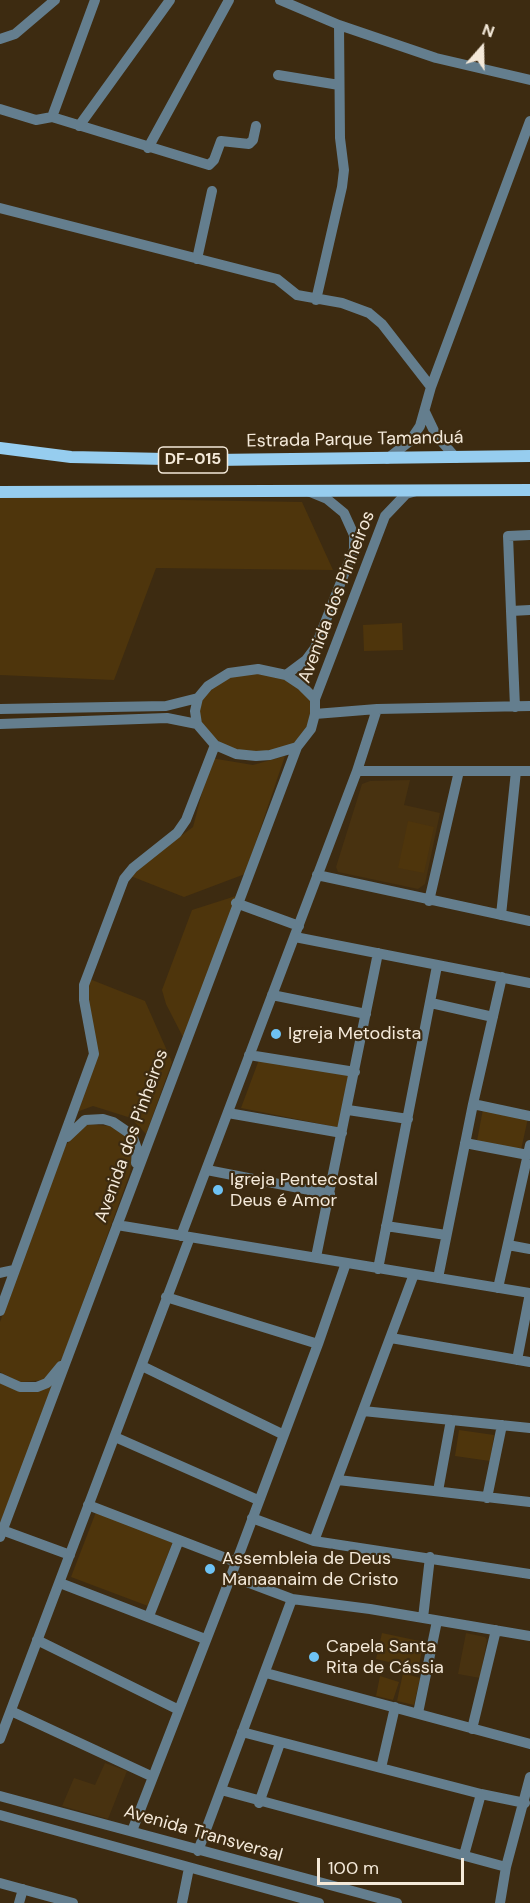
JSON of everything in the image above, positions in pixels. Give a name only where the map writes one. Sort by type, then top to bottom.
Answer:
[{"type":"main road","name":"Estrada Parque Tamanduá","points":[[1,449],[71,457],[387,459],[530,456]]},
{"type":"main road","name":"DF-015","points":[[0,492],[530,490]]},
{"type":"street","points":[[0,39],[7,39],[15,34],[55,0]]},
{"type":"street","points":[[52,117],[95,0]]},
{"type":"street","points":[[79,126],[170,0]]},
{"type":"street","points":[[280,0],[339,25],[436,58],[530,80]]},
{"type":"street","points":[[148,148],[227,1]]},
{"type":"street","points":[[316,300],[344,170],[339,86],[339,25]]},
{"type":"street","points":[[278,75],[339,86]]},
{"type":"street","points":[[0,109],[36,120],[52,117],[209,165],[214,160],[221,141],[249,144],[253,140],[256,126]]},
{"type":"street","points":[[387,459],[410,441],[420,426],[431,387],[530,121]]},
{"type":"street","points":[[197,259],[212,191]]},
{"type":"street","points":[[0,208],[277,279],[297,295],[342,303],[369,313],[382,324],[431,387]]},
{"type":"street","points":[[424,412],[436,435],[456,458]]},
{"type":"street","name":"Avenida dos Pinheiros","points":[[286,675],[306,660],[315,648],[354,549],[354,535],[344,513],[327,499],[304,490]]},
{"type":"street","name":"Avenida dos Pinheiros","points":[[315,699],[385,516],[406,494],[420,490]]},
{"type":"street","points":[[515,707],[508,536],[530,535]]},
{"type":"street","points":[[511,611],[530,610]]},
{"type":"street","points":[[258,669],[286,675],[301,685],[315,699],[315,714],[310,729],[297,747],[270,755],[236,754],[214,745],[197,724],[195,711],[198,698],[208,686],[236,671],[258,669]]},
{"type":"street","points":[[0,709],[166,706],[198,698]]},
{"type":"street","points":[[315,714],[377,709],[530,706]]},
{"type":"street","points":[[0,1739],[142,1366],[207,1170],[357,771],[377,709]]},
{"type":"street","points":[[0,724],[166,718],[197,724]]},
{"type":"street","points":[[1,1307],[94,1054],[84,1000],[84,985],[124,879],[133,868],[177,833],[186,820],[214,745]]},
{"type":"street","name":"Avenida dos Pinheiros","points":[[1,1533],[236,903],[297,747]]},
{"type":"street","points":[[357,771],[530,771]]},
{"type":"street","points":[[429,900],[459,771]]},
{"type":"street","points":[[501,915],[516,771]]},
{"type":"street","points":[[317,875],[530,921]]},
{"type":"street","points":[[236,903],[297,932],[437,966],[530,983]]},
{"type":"street","points":[[316,1257],[348,1110],[378,953]]},
{"type":"street","points":[[378,1269],[437,966]]},
{"type":"street","points":[[438,1278],[473,1104],[502,977]]},
{"type":"street","points":[[272,995],[366,1014]]},
{"type":"street","points":[[431,1003],[493,1017]]},
{"type":"street","points":[[249,1054],[355,1072]]},
{"type":"street","points":[[473,1104],[530,1116]]},
{"type":"street","points":[[348,1110],[408,1119]]},
{"type":"street","points":[[228,1113],[342,1133]]},
{"type":"street","points":[[62,1144],[85,1120],[103,1119],[113,1122],[132,1134],[136,1149],[135,1174]]},
{"type":"street","points":[[465,1143],[529,1150],[498,1288]]},
{"type":"street","points":[[207,1170],[330,1194]]},
{"type":"street","points":[[117,1225],[530,1293],[517,1360]]},
{"type":"street","points":[[386,1226],[446,1235]]},
{"type":"street","points":[[508,1245],[530,1249]]},
{"type":"street","points":[[132,1831],[231,1576],[346,1263]]},
{"type":"street","points":[[0,1273],[13,1270]]},
{"type":"street","points":[[314,1541],[414,1274]]},
{"type":"street","points":[[166,1297],[318,1344]]},
{"type":"street","points":[[391,1338],[530,1362]]},
{"type":"street","points":[[0,1378],[20,1388],[37,1387],[47,1383],[66,1361]]},
{"type":"street","points":[[142,1366],[282,1434]]},
{"type":"street","points":[[363,1411],[530,1428]]},
{"type":"street","points":[[438,1491],[451,1420]]},
{"type":"street","points":[[487,1498],[502,1425]]},
{"type":"street","points":[[115,1437],[258,1500]]},
{"type":"street","points":[[338,1480],[530,1502]]},
{"type":"street","points":[[88,1505],[236,1562]]},
{"type":"street","points":[[252,1518],[314,1541],[530,1574]]},
{"type":"street","points":[[1,1533],[70,1555]]},
{"type":"street","points":[[149,1616],[179,1540]]},
{"type":"street","points":[[423,1618],[430,1557]]},
{"type":"street","points":[[231,1576],[292,1599],[370,1609],[530,1636]]},
{"type":"street","points":[[60,1583],[205,1639]]},
{"type":"street","points":[[198,1851],[292,1599]]},
{"type":"street","points":[[418,1713],[437,1620]]},
{"type":"street","points":[[472,1729],[496,1630]]},
{"type":"street","points":[[38,1640],[179,1710]]},
{"type":"street","points":[[266,1673],[530,1744]]},
{"type":"street","points":[[381,1768],[395,1707]]},
{"type":"street","points":[[11,1711],[153,1777]]},
{"type":"street","points":[[242,1732],[481,1794],[525,1803]]},
{"type":"street","points":[[259,1803],[280,1743]]},
{"type":"street","points":[[500,1903],[506,1867],[525,1803],[530,1777]]},
{"type":"street","points":[[221,1791],[259,1803],[506,1867]]},
{"type":"street","points":[[464,1855],[481,1794]]},
{"type":"street","name":"Avenida Transversal","points":[[0,1796],[114,1825],[360,1899],[397,1903]]},
{"type":"street","name":"Avenida Transversal","points":[[0,1815],[319,1903]]},
{"type":"street","points":[[77,1838],[85,1832],[88,1824],[80,1816]]},
{"type":"street","points":[[108,1846],[99,1841],[98,1836],[101,1828],[114,1825]]},
{"type":"street","points":[[182,1903],[189,1868]]},
{"type":"street","points":[[0,1883],[73,1903]]},
{"type":"street","points":[[19,1903],[23,1889]]},
{"type":"shaded area","points":[[0,497],[302,502],[333,570],[156,568],[114,680],[0,675]]},
{"type":"shaded area","points":[[402,623],[403,650],[364,651],[363,625]]},
{"type":"shaded area","points":[[256,672],[284,678],[301,689],[312,700],[308,727],[296,743],[270,752],[237,750],[216,742],[199,723],[201,699],[211,687],[231,676]]},
{"type":"shaded area","points":[[285,756],[245,874],[184,897],[128,875],[193,827],[211,758],[253,765]]},
{"type":"shaded area","points":[[410,780],[404,805],[440,813],[425,884],[418,889],[338,872],[336,867],[362,784],[370,781]]},
{"type":"shaded area","points":[[408,821],[434,827],[424,873],[398,868]]},
{"type":"shaded area","points":[[239,895],[185,1041],[166,1004],[162,990],[192,910]]},
{"type":"shaded area","points":[[82,976],[145,1001],[172,1062],[146,1134],[131,1118],[93,1106],[74,1113],[96,1060]]},
{"type":"shaded area","points":[[260,1057],[352,1074],[341,1128],[241,1108]]},
{"type":"shaded area","points":[[483,1109],[528,1118],[521,1150],[477,1141]]},
{"type":"shaded area","points":[[85,1124],[110,1126],[128,1137],[133,1151],[130,1173],[62,1360],[44,1380],[20,1382],[0,1372],[0,1322],[65,1146]]},
{"type":"shaded area","points":[[0,1383],[19,1391],[54,1383],[0,1529]]},
{"type":"shaded area","points":[[459,1430],[494,1435],[490,1461],[455,1456]]},
{"type":"shaded area","points":[[96,1512],[173,1541],[148,1606],[71,1577]]},
{"type":"shaded area","points":[[382,1633],[424,1642],[418,1669],[376,1659]]},
{"type":"shaded area","points":[[466,1633],[485,1637],[487,1640],[480,1678],[458,1674]]},
{"type":"shaded area","points":[[403,1673],[420,1678],[414,1705],[397,1701]]},
{"type":"shaded area","points":[[380,1676],[399,1682],[393,1700],[376,1696]]},
{"type":"shaded area","points":[[105,1763],[127,1771],[108,1819],[62,1806],[74,1778],[95,1785]]},
{"type":"place","name":"Igreja Metodista","points":[[276,1034]]},
{"type":"place","name":"Igreja Pentecostal Deus é Amor","points":[[218,1190]]},
{"type":"place","name":"Assembleia de Deus Manaanaim de Cristo","points":[[210,1569]]},
{"type":"place","name":"Capela Santa Rita de Cássia","points":[[314,1657]]}]
